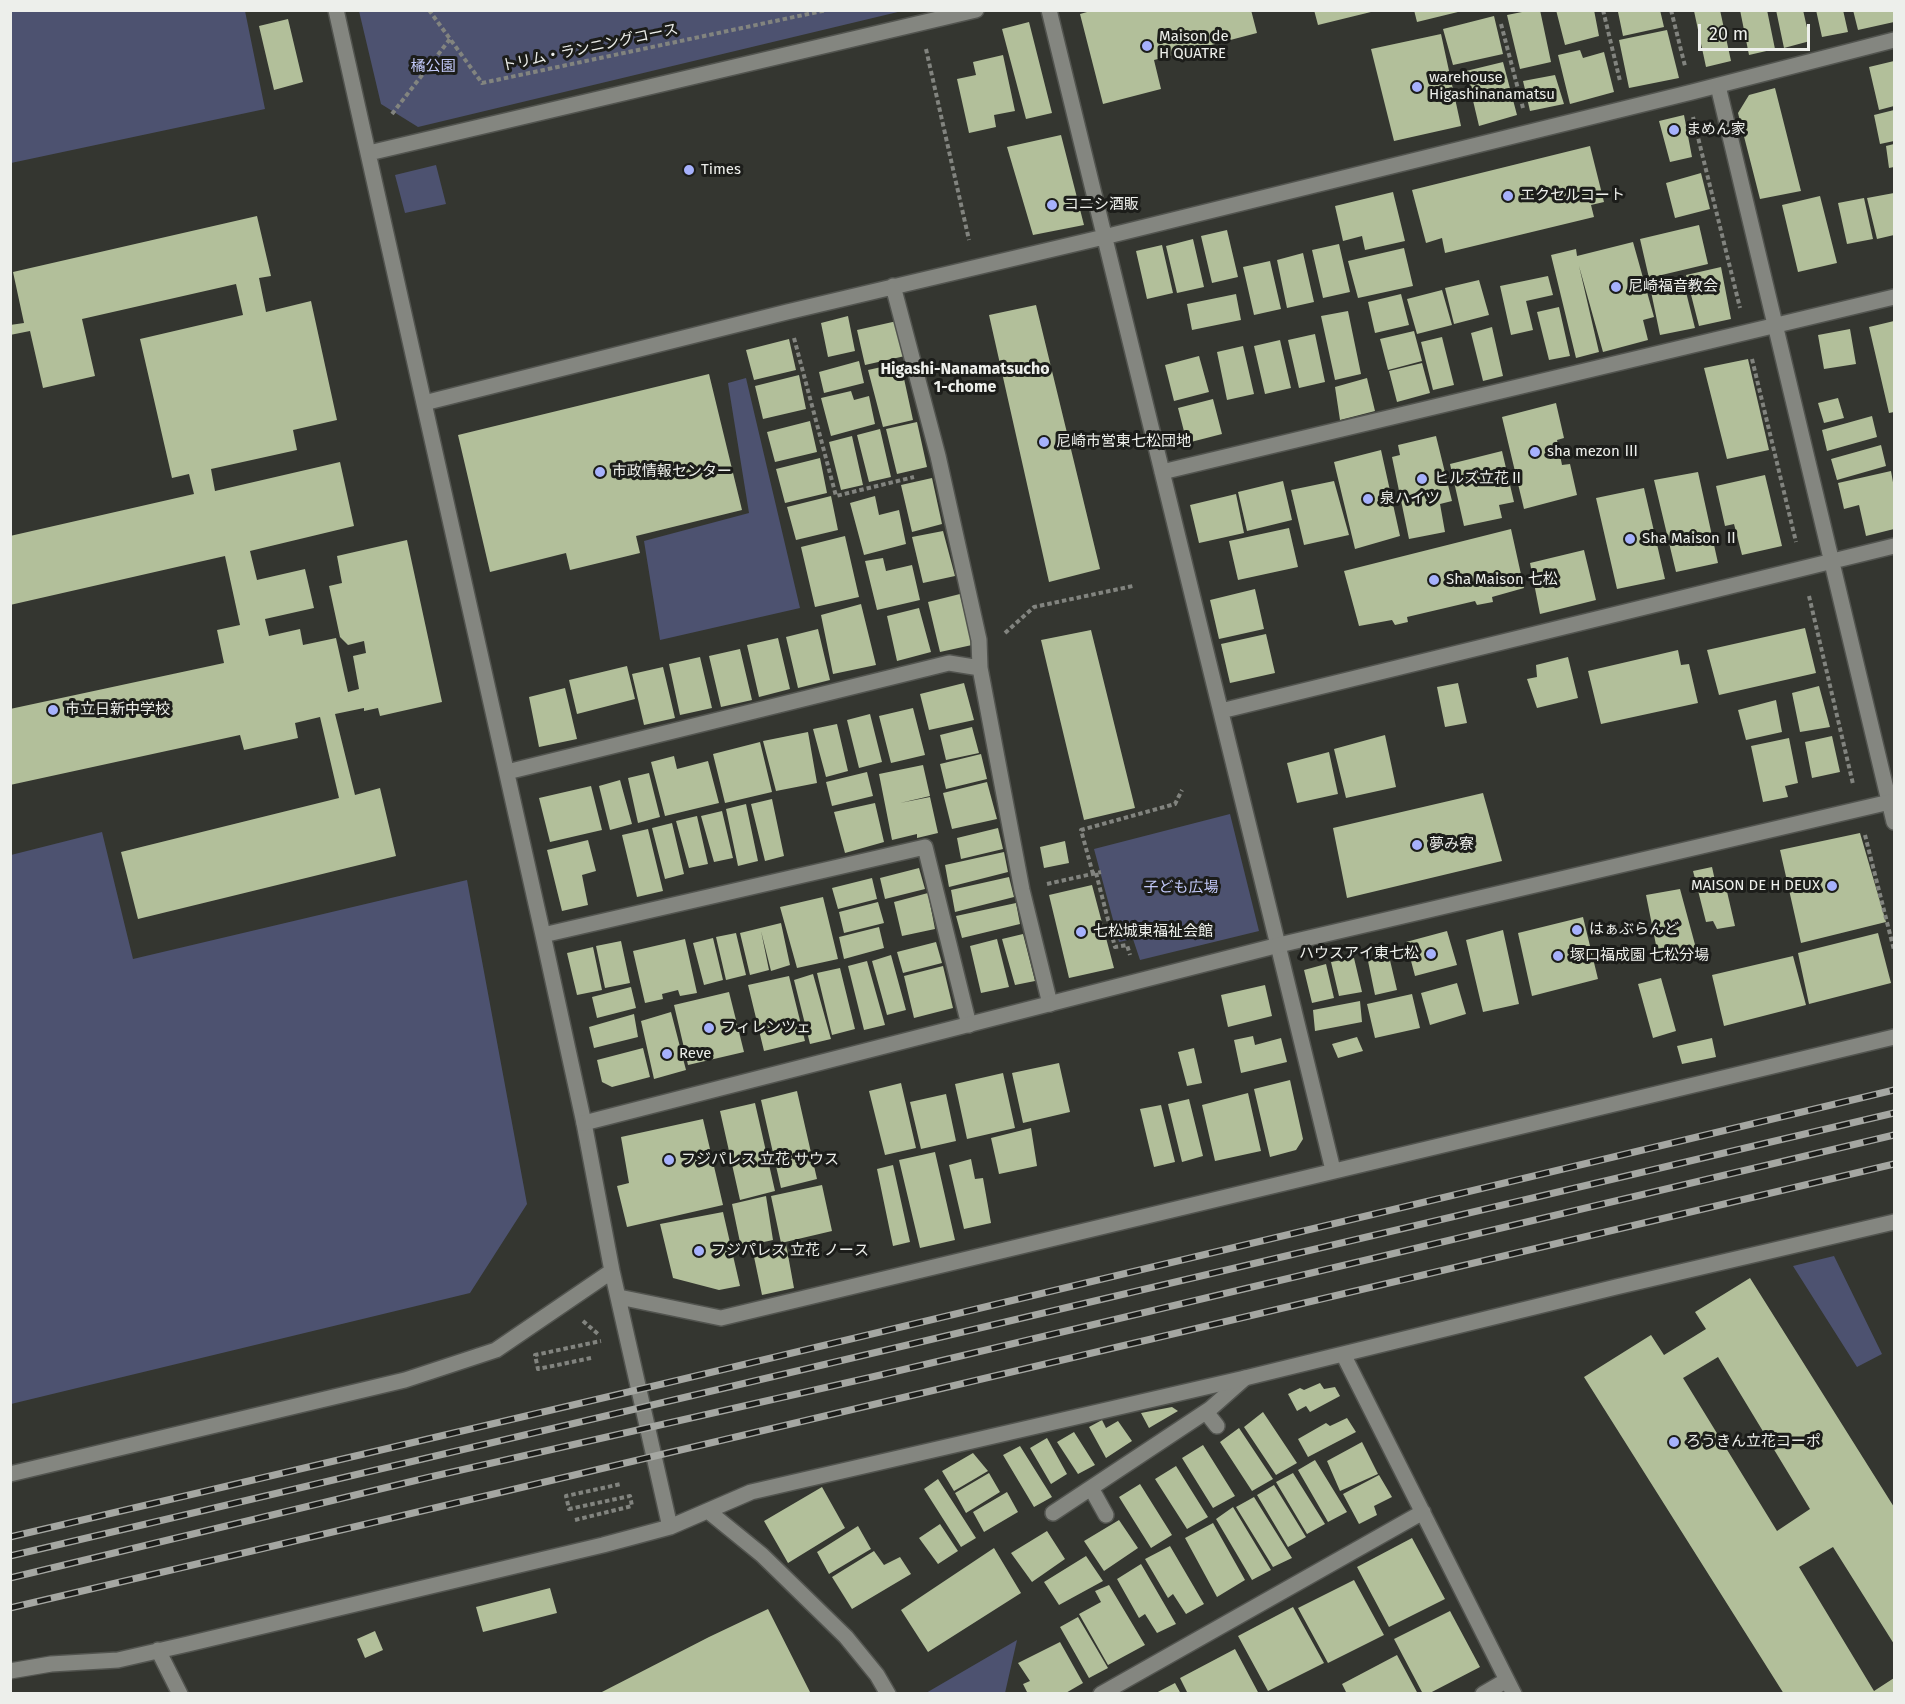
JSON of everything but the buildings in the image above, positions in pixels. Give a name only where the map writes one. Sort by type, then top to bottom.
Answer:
[{"type":"street","points":[[336,10],[543,935],[584,1123],[612,1271],[670,1527]]},
{"type":"street","points":[[369,153],[976,10]]},
{"type":"street","points":[[1049,10],[1333,1170]]},
{"type":"street","points":[[424,403],[893,286],[1104,237],[1718,86],[1894,40]]},
{"type":"street","points":[[1718,86],[1774,326],[1892,802],[1894,822]]},
{"type":"street","points":[[893,286],[941,470],[979,640],[980,668],[1022,890],[1050,1004]]},
{"type":"street","points":[[1162,472],[1894,297]]},
{"type":"street","points":[[1221,711],[1894,546]]},
{"type":"street","points":[[507,772],[949,663],[980,668]]},
{"type":"street","points":[[584,1123],[1279,945],[1892,802]]},
{"type":"street","points":[[543,935],[925,847],[969,1025]]},
{"type":"street","points":[[619,1297],[721,1318],[1894,1037]]},
{"type":"street","points":[[10,1671],[51,1664],[118,1660],[603,1545],[670,1527],[751,1492],[1245,1378],[1894,1222]]},
{"type":"street","points":[[10,1474],[405,1380],[496,1350],[612,1271]]},
{"type":"street","points":[[1343,1354],[1510,1687],[1483,1694]]},
{"type":"street","points":[[1053,1513],[1206,1412],[1245,1378]]},
{"type":"street","points":[[1206,1412],[1217,1426]]},
{"type":"street","points":[[1091,1488],[1106,1515]]},
{"type":"street","points":[[708,1511],[762,1555],[838,1629],[877,1675],[888,1694]]},
{"type":"street","points":[[1101,1694],[1422,1512]]},
{"type":"street","points":[[158,1650],[180,1694]]},
{"type":"path","name":"トリム・ランニングコース","points":[[429,10],[482,82],[827,10]]},
{"type":"path","points":[[1603,10],[1626,108]]},
{"type":"path","points":[[1671,10],[1894,950]]},
{"type":"path","points":[[920,24],[976,267]]},
{"type":"path","points":[[1501,24],[1529,132]]},
{"type":"path","points":[[392,114],[450,39]]},
{"type":"path","points":[[787,312],[836,496],[941,470]]},
{"type":"path","points":[[979,640],[1005,633],[1034,607],[1133,586]]},
{"type":"path","points":[[1136,982],[1127,945],[1115,947],[1097,873],[1081,830],[1175,804],[1182,790]]},
{"type":"path","points":[[1022,890],[1097,873]]},
{"type":"path","points":[[591,1358],[538,1369],[536,1355],[595,1343]]},
{"type":"path","points":[[575,1520],[632,1506],[630,1496],[569,1509],[566,1496],[621,1484]]},
{"type":"green space","name":"橘公園","points":[[359,10],[902,11],[418,127],[381,104]]},
{"type":"green space","points":[[10,11],[245,11],[265,109],[11,163]]},
{"type":"green space","points":[[436,165],[446,204],[405,213],[395,175]]},
{"type":"green space","points":[[746,378],[800,608],[660,640],[644,541],[749,513],[728,383]]},
{"type":"green space","name":"子ども広場","points":[[1230,814],[1259,931],[1140,960],[1133,939],[1119,942],[1094,849]]},
{"type":"green space","points":[[102,832],[133,959],[467,880],[527,1204],[470,1293],[11,1404],[11,855]]},
{"type":"green space","points":[[1834,1256],[1882,1354],[1857,1367],[1793,1266]]},
{"type":"green space","points":[[1017,1640],[1005,1693],[926,1693]]},
{"type":"railway","points":[[10,1537],[1894,1090]]},
{"type":"railway","points":[[10,1556],[1894,1113]]},
{"type":"railway","points":[[10,1578],[430,1477],[872,1377],[1894,1135]]},
{"type":"railway","points":[[10,1608],[1894,1164]]},
{"type":"place","name":"Maison de H QUATRE","points":[[1147,46]]},
{"type":"place","name":"warehouse Higashinanamatsu","points":[[1417,87]]},
{"type":"place","name":"まめん家","points":[[1674,130]]},
{"type":"place","name":"Times","points":[[689,170]]},
{"type":"place","name":"エクセルコート","points":[[1508,196]]},
{"type":"place","name":"コニシ酒販","points":[[1052,205]]},
{"type":"place","name":"尼崎福音教会","points":[[1616,287]]},
{"type":"place","name":"尼崎市営東七松団地","points":[[1044,442]]},
{"type":"place","name":"sha mezon Ⅲ","points":[[1535,452]]},
{"type":"place","name":"市政情報センター","points":[[600,472]]},
{"type":"place","name":"ヒルズ立花Ⅱ","points":[[1422,479]]},
{"type":"place","name":"泉ハイツ","points":[[1368,499]]},
{"type":"place","name":"Sha Maison Ⅱ","points":[[1630,539]]},
{"type":"place","name":"Sha Maison 七松","points":[[1434,580]]},
{"type":"place","name":"市立日新中学校","points":[[53,710]]},
{"type":"place","name":"夢み寮","points":[[1417,845]]},
{"type":"place","name":"MAISON DE H DEUX","points":[[1832,886]]},
{"type":"place","name":"はぁぶらんど","points":[[1577,930]]},
{"type":"place","name":"七松城東福祉会館","points":[[1081,932]]},
{"type":"place","name":"ハウスアイ東七松","points":[[1431,954]]},
{"type":"place","name":"塚口福成園 七松分場","points":[[1558,956]]},
{"type":"place","name":"フィレンツェ","points":[[709,1028]]},
{"type":"place","name":"Reve","points":[[667,1054]]},
{"type":"place","name":"フジパレス 立花 サウス","points":[[669,1160]]},
{"type":"place","name":"フジパレス 立花 ノース","points":[[699,1251]]},
{"type":"place","name":"ろうきん立花コーポ","points":[[1674,1442]]},
{"type":"district","name":"Higashi-Nanamatsucho 1-chome","points":[[965,379]]}]
